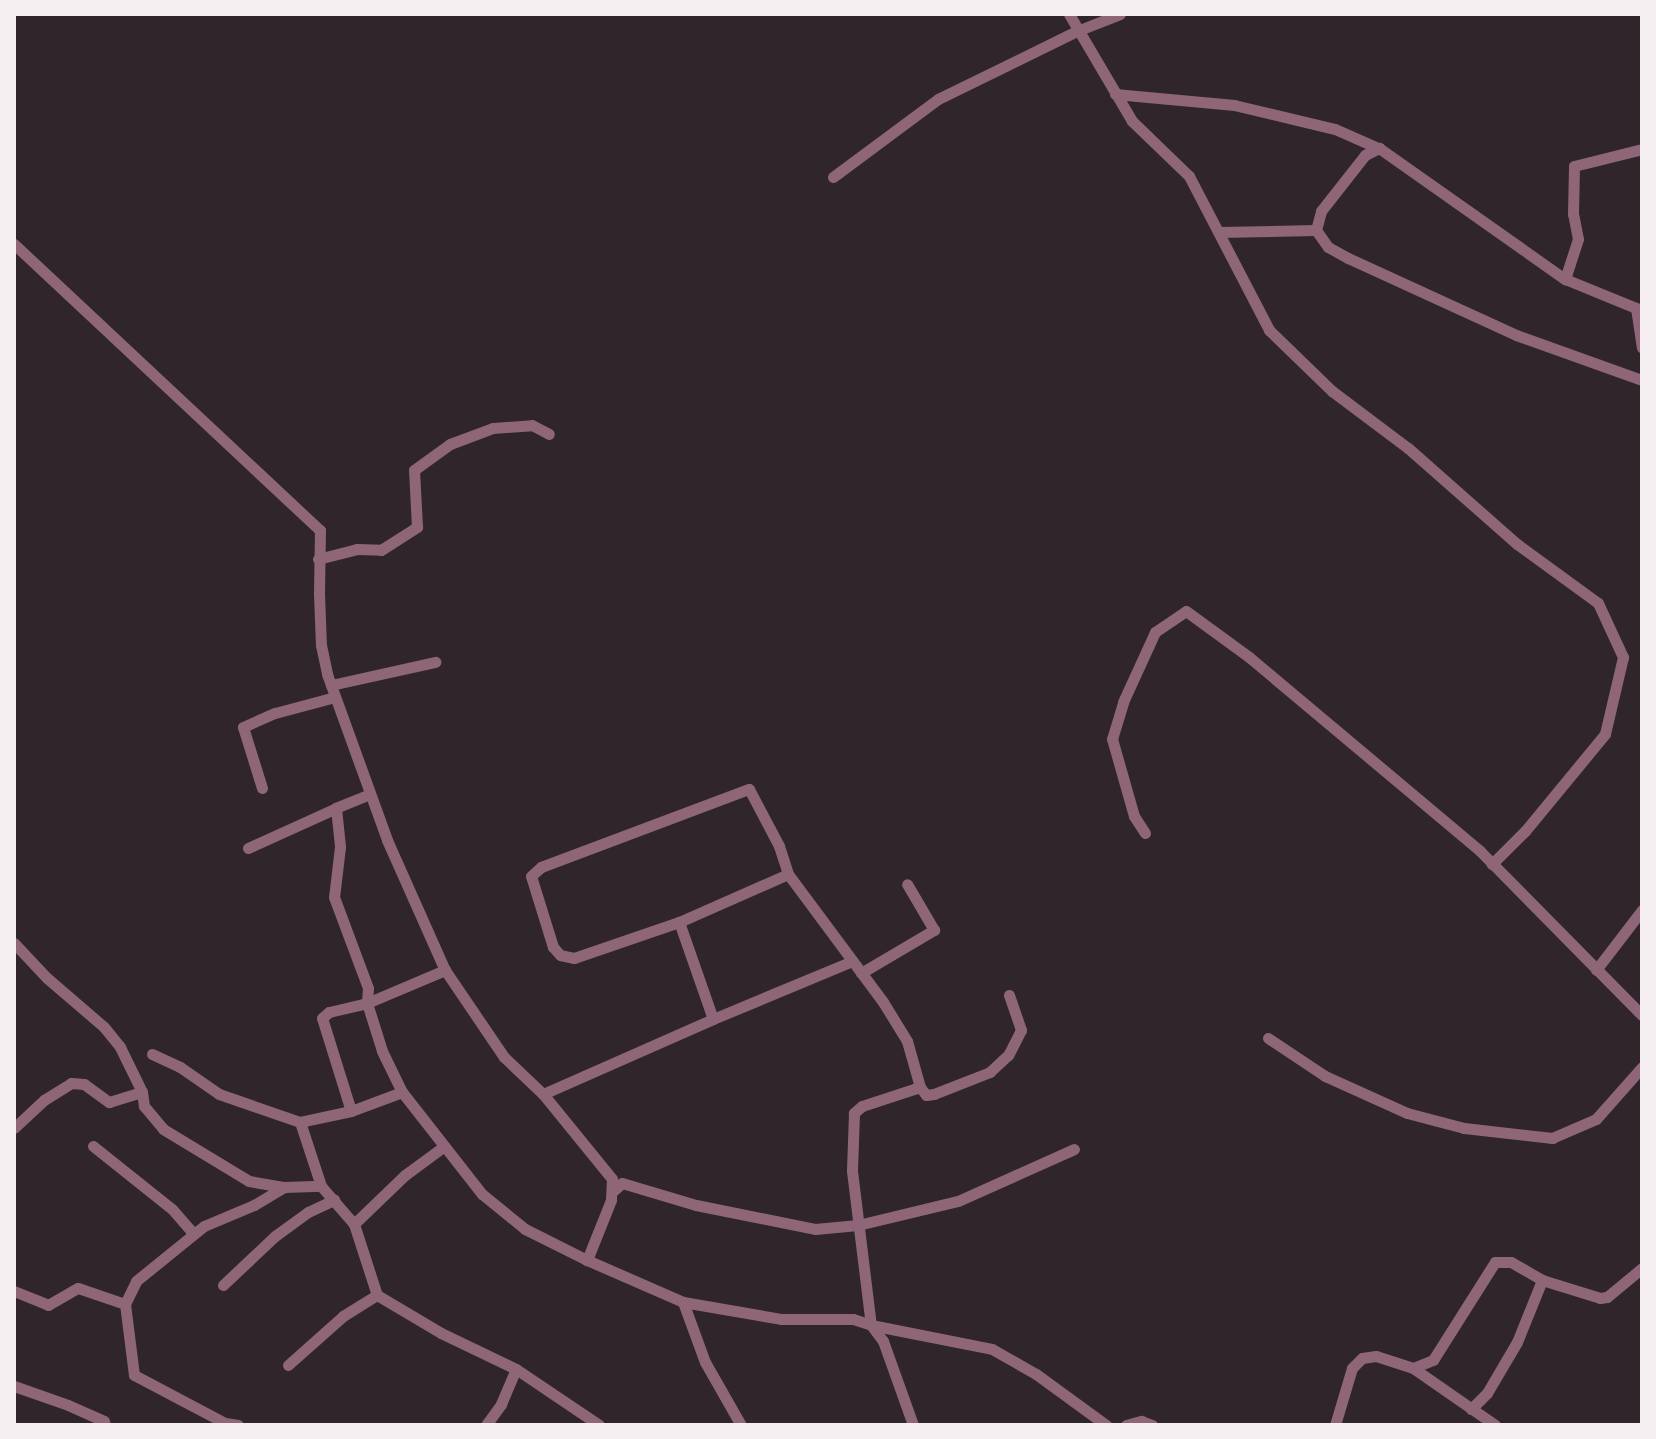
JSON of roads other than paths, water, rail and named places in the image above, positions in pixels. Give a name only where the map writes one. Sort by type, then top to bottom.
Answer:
[{"type":"street","points":[[1069,14],[1140,131],[1189,176],[1269,330],[1303,367],[1408,448],[1517,544],[1598,603],[1623,657],[1605,734],[1525,831],[1492,864]]},
{"type":"street","points":[[833,177],[938,99],[1077,31],[1120,14]]},
{"type":"street","points":[[1115,94],[1234,105],[1335,129],[1379,148],[1565,279],[1639,308],[1642,348]]},
{"type":"street","points":[[1379,148],[1372,148],[1365,155],[1321,211],[1316,230],[1320,239],[1348,258],[1502,329],[1642,380]]},
{"type":"street","points":[[1565,279],[1578,239],[1573,214],[1574,166],[1642,149]]},
{"type":"street","points":[[1219,232],[1316,230]]},
{"type":"street","points":[[14,244],[320,530],[321,645],[333,691],[370,794],[445,970],[504,1057],[543,1094],[612,1179],[612,1192],[587,1260]]},
{"type":"street","points":[[318,559],[357,549],[381,550],[417,527],[414,470],[450,444],[493,428],[532,425],[549,434]]},
{"type":"street","points":[[1145,833],[1134,816],[1112,739],[1123,702],[1155,632],[1186,611],[1249,657],[1492,864],[1642,1015]]},
{"type":"street","points":[[262,788],[243,727],[333,691],[435,662]]},
{"type":"street","points":[[788,874],[679,922],[618,945],[566,958],[553,947],[547,935],[531,876],[541,867],[749,789],[773,835],[788,874],[907,1041],[920,1087],[926,1095],[945,1091],[990,1072],[1008,1055],[1021,1030],[1009,995]]},
{"type":"street","points":[[248,848],[370,794]]},
{"type":"street","points":[[336,808],[340,847],[334,897],[368,988],[367,1003],[382,1051],[402,1092],[464,1175],[500,1210],[543,1239],[683,1302],[781,1319],[853,1319],[992,1349],[1036,1374],[1106,1425]]},
{"type":"street","points":[[861,973],[934,930],[907,884]]},
{"type":"street","points":[[1596,970],[1642,910]]},
{"type":"street","points":[[679,922],[713,1019]]},
{"type":"street","points":[[14,943],[47,978],[104,1027],[120,1047],[142,1092],[144,1106],[177,1139],[222,1161],[249,1181],[284,1187],[321,1186]]},
{"type":"street","points":[[543,1094],[852,961]]},
{"type":"street","points":[[351,1111],[322,1018],[329,1012],[367,1003],[445,970]]},
{"type":"street","points":[[1268,1038],[1325,1076],[1407,1113],[1464,1128],[1552,1138],[1596,1119],[1642,1067]]},
{"type":"street","points":[[152,1054],[180,1067],[219,1094],[300,1122],[351,1111],[402,1092]]},
{"type":"street","points":[[14,1128],[44,1100],[71,1083],[84,1084],[109,1102],[142,1092]]},
{"type":"street","points":[[913,1425],[883,1341],[871,1325],[852,1171],[854,1113],[862,1106],[920,1087]]},
{"type":"street","points":[[300,1122],[321,1186],[354,1224],[377,1295],[441,1333],[516,1369],[599,1425]]},
{"type":"street","points":[[93,1146],[172,1209],[194,1234]]},
{"type":"street","points":[[354,1224],[405,1175],[443,1147]]},
{"type":"street","points":[[612,1192],[622,1183],[696,1205],[815,1229],[858,1225],[958,1201],[1074,1149]]},
{"type":"street","points":[[238,1425],[216,1422],[134,1375],[125,1304],[136,1281],[194,1234],[284,1187]]},
{"type":"street","points":[[223,1285],[275,1236],[308,1212],[334,1200]]},
{"type":"street","points":[[1413,1368],[1433,1360],[1495,1262],[1511,1262],[1542,1280],[1593,1297],[1607,1297],[1642,1268]]},
{"type":"street","points":[[1471,1409],[1487,1393],[1517,1342],[1542,1280]]},
{"type":"street","points":[[14,1291],[48,1305],[78,1288],[125,1304]]},
{"type":"street","points":[[288,1365],[343,1316],[377,1295]]},
{"type":"street","points":[[683,1302],[705,1362],[741,1425]]},
{"type":"street","points":[[1335,1425],[1352,1368],[1362,1358],[1376,1356],[1413,1368],[1495,1425]]},
{"type":"street","points":[[486,1425],[501,1404],[516,1369]]},
{"type":"street","points":[[14,1386],[80,1410],[104,1421],[105,1425]]},
{"type":"street","points":[[1126,1425],[1141,1421],[1152,1425]]}]
